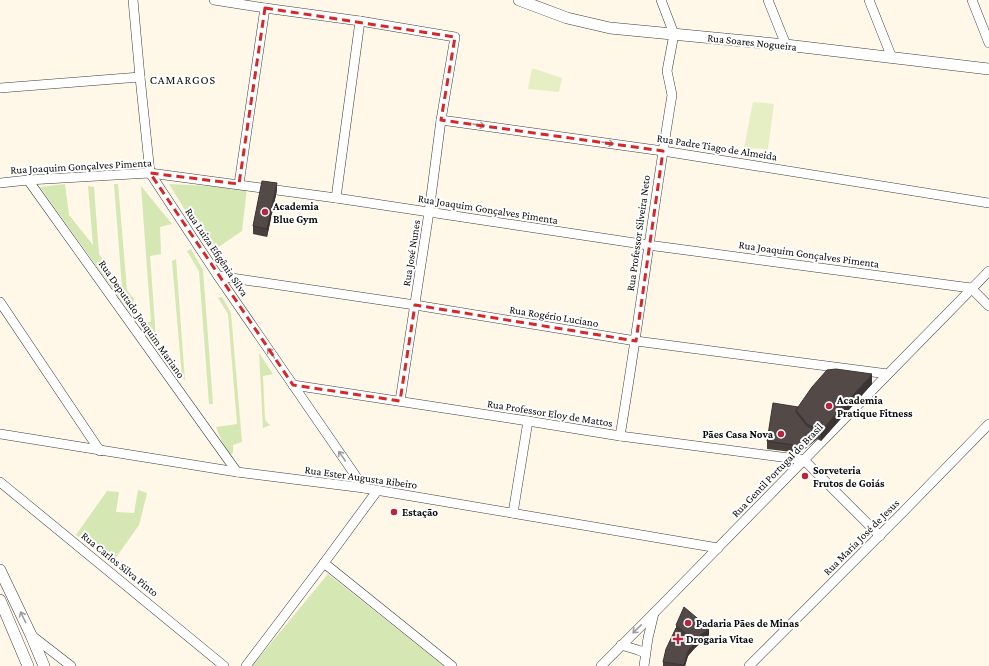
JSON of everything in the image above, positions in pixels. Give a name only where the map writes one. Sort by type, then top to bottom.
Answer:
[{"type":"street","name":"Rua Luiza Efigênia Silva","points":[[133,0],[150,173],[218,276],[364,488]]},
{"type":"street","points":[[214,0],[360,21],[336,198]]},
{"type":"street","name":"Rua Soares Nogueira","points":[[519,0],[568,18],[610,28],[786,45],[989,68]]},
{"type":"street","points":[[661,0],[674,34]]},
{"type":"street","points":[[768,0],[786,45]]},
{"type":"street","points":[[869,0],[892,58]]},
{"type":"street","points":[[972,0],[989,43]]},
{"type":"street","points":[[239,184],[265,8]]},
{"type":"street","name":"Rua José Nunes","points":[[360,21],[455,37],[441,120],[429,212],[400,401]]},
{"type":"street","name":"Rua Professor Silveira Neto","points":[[620,436],[636,341],[648,245],[672,95],[667,71],[674,34]]},
{"type":"street","points":[[0,88],[140,77]]},
{"type":"street","name":"Rua Padre Tiago de Almeida","points":[[441,120],[663,151],[989,203]]},
{"type":"street","name":"Rua Joaquim Gonçalves Pimenta","points":[[0,183],[150,173],[336,198],[648,245],[971,288]]},
{"type":"street","name":"Rua Deputado Joaquim Mariano","points":[[28,180],[237,472]]},
{"type":"street","name":"Rua Gentil Portugal do Brasil","points":[[601,666],[989,271]]},
{"type":"street","name":"Rua Rogério Luciano","points":[[218,276],[415,305],[636,341],[888,374]]},
{"type":"street","points":[[971,288],[989,306]]},
{"type":"street","points":[[0,302],[100,451]]},
{"type":"street","name":"Rua Professor Eloy de Mattos","points":[[294,385],[620,436],[804,460]]},
{"type":"street","points":[[513,513],[528,421]]},
{"type":"street","name":"Rua Maria José de Jesus","points":[[749,666],[880,536],[989,424]]},
{"type":"street","name":"Rua Ester Augusta Ribeiro","points":[[0,434],[237,472],[364,488],[718,548]]},
{"type":"street","points":[[804,460],[880,536]]},
{"type":"street","name":"Rua Carlos Silva Pinto","points":[[0,482],[224,666]]},
{"type":"street","points":[[246,666],[377,491]]},
{"type":"street","points":[[324,563],[452,666]]},
{"type":"street","points":[[0,570],[44,666]]},
{"type":"street","points":[[0,600],[28,666]]},
{"type":"street","points":[[644,666],[645,653],[654,613]]},
{"type":"street","points":[[31,636],[71,666]]},
{"type":"street","points":[[621,645],[645,653]]},
{"type":"highlighted area","points":[[265,8],[455,37],[441,120],[663,151],[636,341],[415,305],[400,401],[293,385],[150,173],[239,184]]},
{"type":"green space","points":[[532,68],[562,78],[559,92],[528,89]]},
{"type":"green space","points":[[753,102],[774,104],[768,149],[744,148]]},
{"type":"green space","points":[[65,184],[69,215],[93,245],[88,186],[94,187],[99,254],[122,287],[114,184],[118,184],[127,290],[134,299],[130,313],[40,187]]},
{"type":"green space","points":[[169,184],[247,188],[242,231],[211,252]]},
{"type":"green space","points":[[141,186],[172,224],[160,227],[161,254],[150,256],[156,338],[147,342],[139,331],[142,322],[151,322]]},
{"type":"green space","points":[[191,249],[203,270],[213,404],[209,404],[199,271],[187,251]]},
{"type":"green space","points":[[176,259],[185,381],[182,377],[172,261]]},
{"type":"green space","points":[[222,297],[231,313],[242,442],[233,445],[233,453],[228,456],[216,427],[237,424],[228,314],[218,298]]},
{"type":"green space","points":[[259,353],[273,374],[263,376],[265,420],[270,425],[263,428]]},
{"type":"green space","points":[[138,490],[147,493],[139,525],[112,563],[76,535],[107,491],[119,492],[116,512],[134,513]]},
{"type":"green space","points":[[328,574],[444,666],[252,666]]},
{"type":"building","name":"Academia Blue Gym","points":[[262,181],[277,183],[267,229],[253,226]]},
{"type":"building","name":"Academia Pratique Fitness","points":[[836,369],[872,374],[821,431],[807,424],[796,410],[812,387],[827,370]]},
{"type":"building","points":[[773,403],[798,407],[796,412],[807,426],[817,431],[800,446],[767,441]]},
{"type":"building","points":[[684,607],[709,628],[694,641],[676,625]]},
{"type":"building","points":[[676,628],[694,644],[688,651],[684,665],[663,662],[666,649]]},
{"type":"place","name":"Academia Blue Gym","points":[[265,212]]},
{"type":"place","name":"Academia Pratique Fitness","points":[[829,406]]},
{"type":"place","name":"Pães Casa Nova","points":[[781,434]]},
{"type":"place","name":"Sorveteria Frutos de Goiás","points":[[805,476]]},
{"type":"place","name":"Estação","points":[[394,512]]},
{"type":"place","name":"Padaria Pães de Minas","points":[[688,623]]},
{"type":"place","name":"Drogaria Vitae","points":[[678,639]]},
{"type":"district","name":"CAMARGOS","points":[[183,80]]}]
